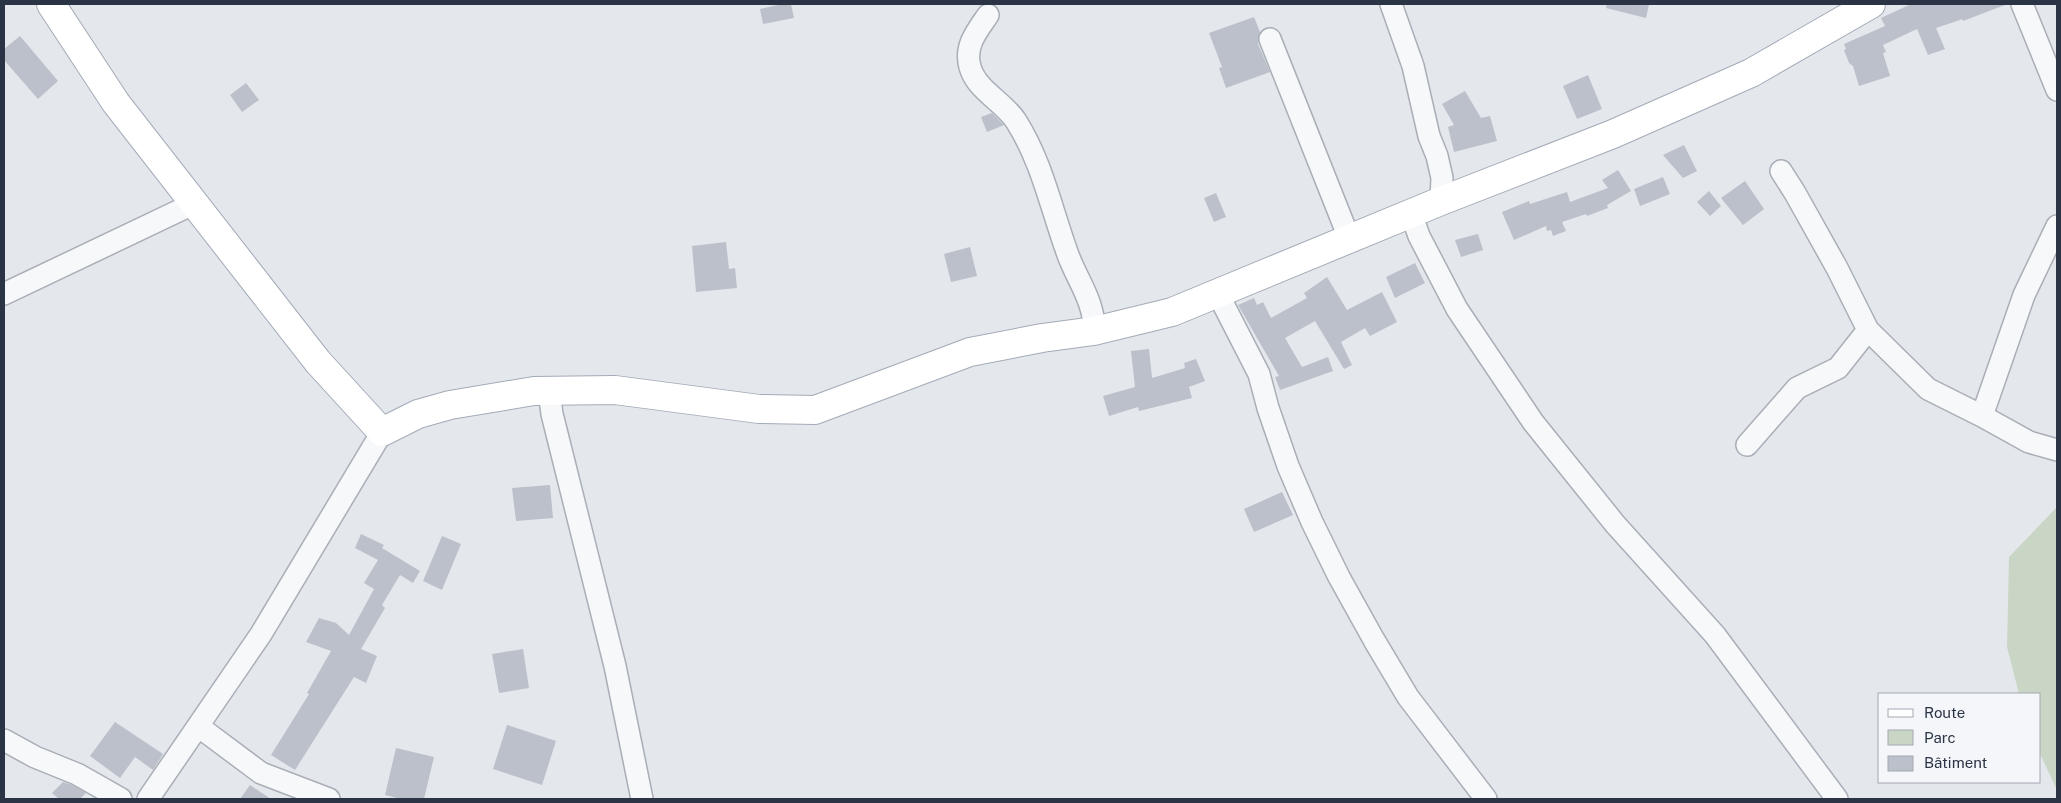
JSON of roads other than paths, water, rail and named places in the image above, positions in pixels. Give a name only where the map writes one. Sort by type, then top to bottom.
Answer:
[{"type":"main road","points":[[51,4],[116,103],[318,362],[382,432],[418,414],[450,405],[534,391],[615,390],[759,410],[815,410],[970,352],[1042,338],[1094,331],[1172,312],[1349,238],[1613,134],[1751,73],[1871,4]]},
{"type":"street","points":[[1391,4],[1413,66],[1429,136],[1437,156],[1442,178],[1441,201]]},
{"type":"street","points":[[2022,4],[2057,90]]},
{"type":"street","points":[[988,15],[970,42],[968,54],[970,67],[975,78],[988,93],[1009,110],[1033,153],[1051,199],[1067,254],[1087,295],[1094,319],[1094,331]]},
{"type":"street","points":[[1270,39],[1349,238]]},
{"type":"street","points":[[1781,171],[1823,243],[1868,330],[1928,389],[2029,442],[2057,450]]},
{"type":"street","points":[[4,294],[195,203]]},
{"type":"street","points":[[1411,213],[1419,236],[1457,309],[1533,422],[1615,524],[1715,635],[1837,799]]},
{"type":"street","points":[[1982,416],[2024,295],[2057,226]]},
{"type":"street","points":[[1218,292],[1259,374],[1268,408],[1288,466],[1312,522],[1339,577],[1408,697],[1486,799]]},
{"type":"street","points":[[1747,445],[1797,388],[1838,368],[1868,330]]},
{"type":"street","points":[[549,391],[552,414],[615,666],[642,799]]},
{"type":"street","points":[[148,799],[261,634],[382,432]]},
{"type":"street","points":[[198,726],[261,773],[329,799]]},
{"type":"street","points":[[4,740],[35,757],[76,774],[121,799]]}]
